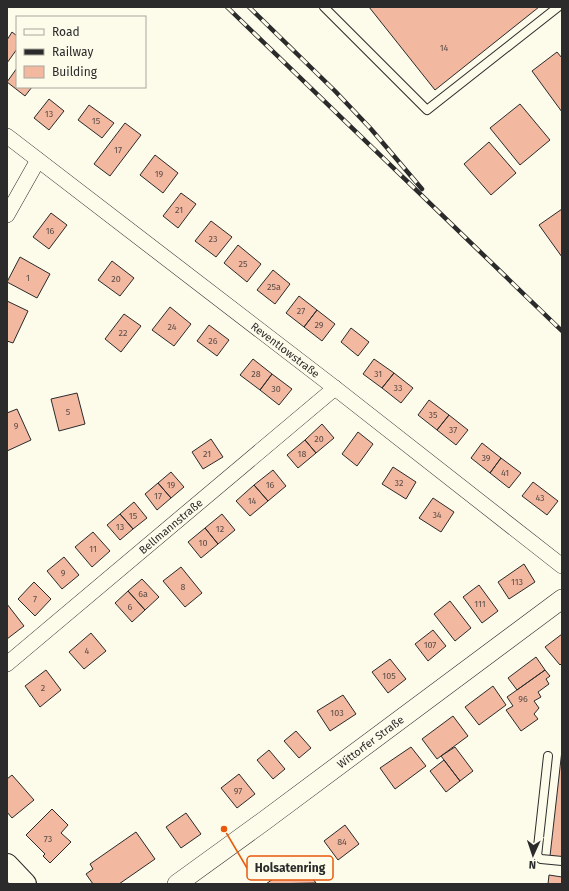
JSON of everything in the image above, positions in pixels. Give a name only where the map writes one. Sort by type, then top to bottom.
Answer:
[{"type":"main road","points":[[7,865],[25,884]]},
{"type":"street","name":"Reventlowstraße","points":[[7,136],[336,388],[562,566]]},
{"type":"street","points":[[7,215],[38,160]]},
{"type":"street","name":"Bellmannstraße","points":[[7,664],[336,388]]},
{"type":"street","name":"Wittorfer Straße","points":[[177,884],[562,599]]},
{"type":"lane","points":[[324,7],[427,110],[558,7]]},
{"type":"lane","points":[[548,756],[537,856],[541,859],[562,861]]},
{"type":"building","points":[[369,7],[539,7],[435,90]]},
{"type":"building","points":[[12,32],[16,35],[16,50],[7,63],[7,40]]},
{"type":"building","points":[[557,52],[562,58],[562,112],[532,71]]},
{"type":"building","points":[[16,69],[16,88],[31,88],[25,96],[7,82]]},
{"type":"building","points":[[49,99],[64,111],[49,130],[34,118]]},
{"type":"building","points":[[520,104],[550,140],[520,165],[490,128]]},
{"type":"building","points":[[89,105],[114,123],[102,138],[78,120]]},
{"type":"building","points":[[125,123],[141,135],[110,176],[94,164]]},
{"type":"building","points":[[489,142],[516,173],[491,195],[464,164]]},
{"type":"building","points":[[155,155],[178,173],[163,193],[140,175]]},
{"type":"building","points":[[181,193],[196,204],[178,228],[163,216]]},
{"type":"building","points":[[562,209],[562,257],[539,225]]},
{"type":"building","points":[[51,213],[67,225],[49,249],[33,237]]},
{"type":"building","points":[[211,221],[232,237],[216,257],[195,241]]},
{"type":"building","points":[[238,245],[261,264],[247,282],[224,263]]},
{"type":"building","points":[[20,257],[50,274],[37,298],[7,282]]},
{"type":"building","points":[[112,261],[134,278],[120,296],[98,280]]},
{"type":"building","points":[[273,270],[290,284],[275,304],[257,290]]},
{"type":"building","points":[[299,296],[317,310],[304,327],[286,313]]},
{"type":"building","points":[[7,301],[28,311],[13,343],[7,341]]},
{"type":"building","points":[[170,307],[191,324],[174,346],[152,330]]},
{"type":"building","points":[[317,310],[335,324],[322,341],[304,327]]},
{"type":"building","points":[[124,314],[141,326],[121,352],[105,339]]},
{"type":"building","points":[[209,325],[229,340],[217,356],[197,341]]},
{"type":"building","points":[[351,328],[369,342],[358,356],[341,342]]},
{"type":"building","points":[[253,359],[272,374],[260,390],[240,375]]},
{"type":"building","points":[[374,359],[394,373],[382,388],[363,374]]},
{"type":"building","points":[[394,373],[413,388],[401,403],[382,388]]},
{"type":"building","points":[[272,374],[292,389],[279,405],[260,390]]},
{"type":"building","points":[[77,393],[85,424],[59,431],[51,399]]},
{"type":"building","points":[[429,400],[449,415],[437,430],[418,415]]},
{"type":"building","points":[[17,409],[31,440],[7,451],[7,413]]},
{"type":"building","points":[[449,415],[468,430],[456,445],[437,430]]},
{"type":"building","points":[[322,424],[334,438],[316,453],[305,440]]},
{"type":"building","points":[[358,432],[373,444],[357,466],[342,454]]},
{"type":"building","points":[[211,439],[223,457],[203,469],[192,452]]},
{"type":"building","points":[[305,440],[316,453],[298,468],[287,455]]},
{"type":"building","points":[[482,443],[501,458],[490,473],[471,458]]},
{"type":"building","points":[[501,458],[521,473],[509,488],[490,473]]},
{"type":"building","points":[[393,467],[416,482],[406,499],[382,484]]},
{"type":"building","points":[[273,470],[286,486],[268,501],[254,485]]},
{"type":"building","points":[[171,472],[184,487],[171,498],[158,483]]},
{"type":"building","points":[[533,482],[558,501],[547,515],[522,496]]},
{"type":"building","points":[[158,483],[171,498],[157,510],[145,494]]},
{"type":"building","points":[[254,485],[268,501],[250,516],[236,501]]},
{"type":"building","points":[[433,498],[454,512],[441,532],[419,518]]},
{"type":"building","points":[[134,502],[147,518],[133,529],[120,514]]},
{"type":"building","points":[[120,514],[133,529],[120,540],[107,525]]},
{"type":"building","points":[[222,514],[235,530],[218,544],[205,528]]},
{"type":"building","points":[[205,528],[218,544],[201,558],[188,542]]},
{"type":"building","points":[[93,532],[110,551],[92,567],[75,547]]},
{"type":"building","points":[[64,557],[79,575],[62,589],[47,571]]},
{"type":"building","points":[[524,564],[535,582],[509,599],[498,582]]},
{"type":"building","points":[[181,567],[202,593],[185,607],[163,581]]},
{"type":"building","points":[[142,579],[159,597],[145,610],[128,591]]},
{"type":"building","points":[[34,582],[51,599],[35,616],[18,599]]},
{"type":"building","points":[[479,585],[498,611],[482,623],[463,597]]},
{"type":"building","points":[[128,591],[145,610],[132,622],[115,603]]},
{"type":"building","points":[[450,601],[471,628],[455,641],[434,614]]},
{"type":"building","points":[[7,604],[24,626],[7,639]]},
{"type":"building","points":[[433,630],[446,646],[428,661],[415,644]]},
{"type":"building","points":[[91,633],[106,651],[84,669],[69,652]]},
{"type":"building","points":[[562,634],[562,663],[560,665],[545,647]]},
{"type":"building","points":[[536,657],[545,670],[517,690],[508,678]]},
{"type":"building","points":[[390,659],[406,679],[388,693],[372,672]]},
{"type":"building","points":[[46,670],[61,690],[40,707],[25,686]]},
{"type":"building","points":[[545,670],[550,676],[546,679],[549,684],[538,692],[541,697],[534,701],[539,708],[534,714],[538,719],[521,731],[506,710],[513,706],[507,697]]},
{"type":"building","points":[[493,686],[506,705],[479,725],[465,707]]},
{"type":"building","points":[[343,695],[356,714],[330,731],[317,711]]},
{"type":"building","points":[[453,716],[468,736],[437,759],[422,739]]},
{"type":"building","points":[[296,731],[311,748],[299,758],[284,741]]},
{"type":"building","points":[[411,747],[426,766],[395,789],[380,768]]},
{"type":"building","points":[[455,747],[473,771],[460,781],[441,756]]},
{"type":"building","points":[[269,750],[285,769],[273,779],[257,760]]},
{"type":"building","points":[[562,750],[562,857],[550,856]]},
{"type":"building","points":[[444,760],[460,781],[446,792],[430,771]]},
{"type":"building","points":[[239,774],[255,794],[237,808],[221,788]]},
{"type":"building","points":[[12,775],[34,800],[12,818],[7,812],[7,779]]},
{"type":"building","points":[[52,809],[68,825],[61,833],[71,842],[50,863],[43,856],[45,854],[26,835]]},
{"type":"building","points":[[186,813],[201,834],[181,848],[166,827]]},
{"type":"building","points":[[345,825],[359,844],[338,860],[324,841]]},
{"type":"building","points":[[136,832],[155,859],[119,884],[93,884],[86,874],[93,869],[90,864]]},
{"type":"building","points":[[299,860],[316,883],[266,884]]},
{"type":"building","points":[[549,875],[562,877],[562,884],[548,884]]},
{"type":"railway","points":[[227,7],[562,331]]},
{"type":"railway","points":[[249,7],[335,91],[371,129],[422,189]]},
{"type":"place","name":"Holsatenring","points":[[224,829]]}]
